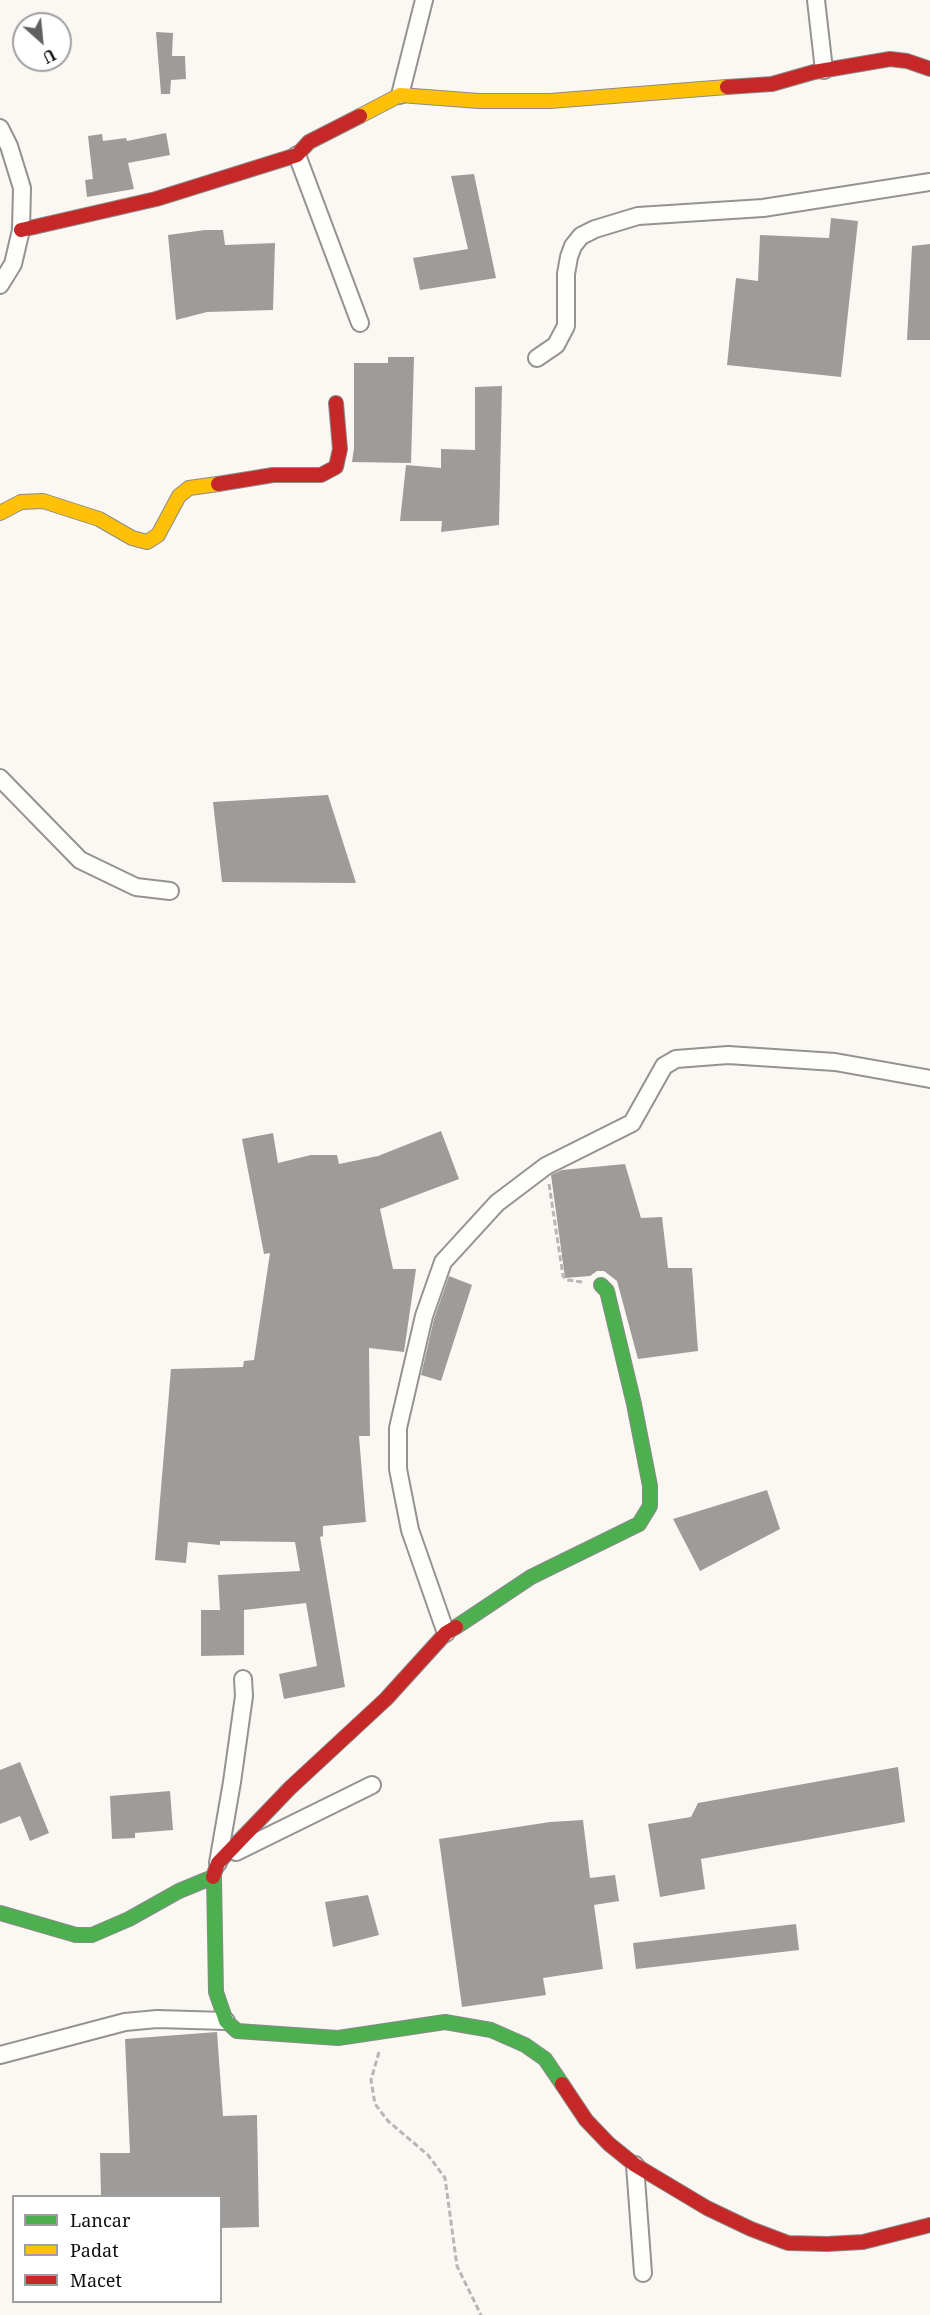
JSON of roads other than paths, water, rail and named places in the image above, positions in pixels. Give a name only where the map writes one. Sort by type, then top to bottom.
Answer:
[{"type":"street","points":[[400,95],[424,0]]},
{"type":"street","points":[[816,0],[824,70]]},
{"type":"street","points":[[21,230],[156,199],[297,155],[309,142],[400,95],[479,101],[550,101],[772,84],[824,70],[890,59],[907,61],[930,69]]},
{"type":"street","points":[[0,128],[9,146],[22,188],[21,230],[14,264],[0,285]]},
{"type":"street","points":[[297,155],[360,323]]},
{"type":"street","points":[[537,358],[556,345],[566,326],[566,274],[569,257],[577,241],[595,229],[638,216],[763,208],[930,182]]},
{"type":"street","points":[[0,513],[21,502],[43,501],[99,519],[132,538],[147,542],[158,535],[178,496],[189,488],[273,475],[321,475],[336,467],[340,449],[336,404]]},
{"type":"street","points":[[0,778],[80,860],[136,887],[170,891]]},
{"type":"street","points":[[446,1634],[410,1530],[398,1469],[398,1428],[404,1396],[424,1316],[443,1262],[498,1203],[546,1166],[632,1123],[664,1066],[676,1059],[728,1054],[835,1062],[930,1079]]},
{"type":"street","points":[[218,1866],[290,1788],[386,1699],[446,1634],[531,1577],[639,1524],[650,1506],[650,1486],[634,1404],[607,1291],[601,1285]]},
{"type":"street","points":[[243,1679],[244,1696],[218,1866],[216,1992],[226,2020],[237,2031],[251,2034],[338,2038],[384,2033],[444,2022],[456,2022],[491,2031],[525,2045],[545,2059],[586,2120],[609,2144],[635,2165],[707,2208],[788,2243],[863,2242],[930,2225]]},
{"type":"street","points":[[0,1913],[76,1935],[92,1935],[129,1919],[218,1866],[372,1785]]},
{"type":"street","points":[[0,2055],[125,2022],[157,2019],[226,2020]]},
{"type":"street","points":[[635,2165],[643,2273]]}]
